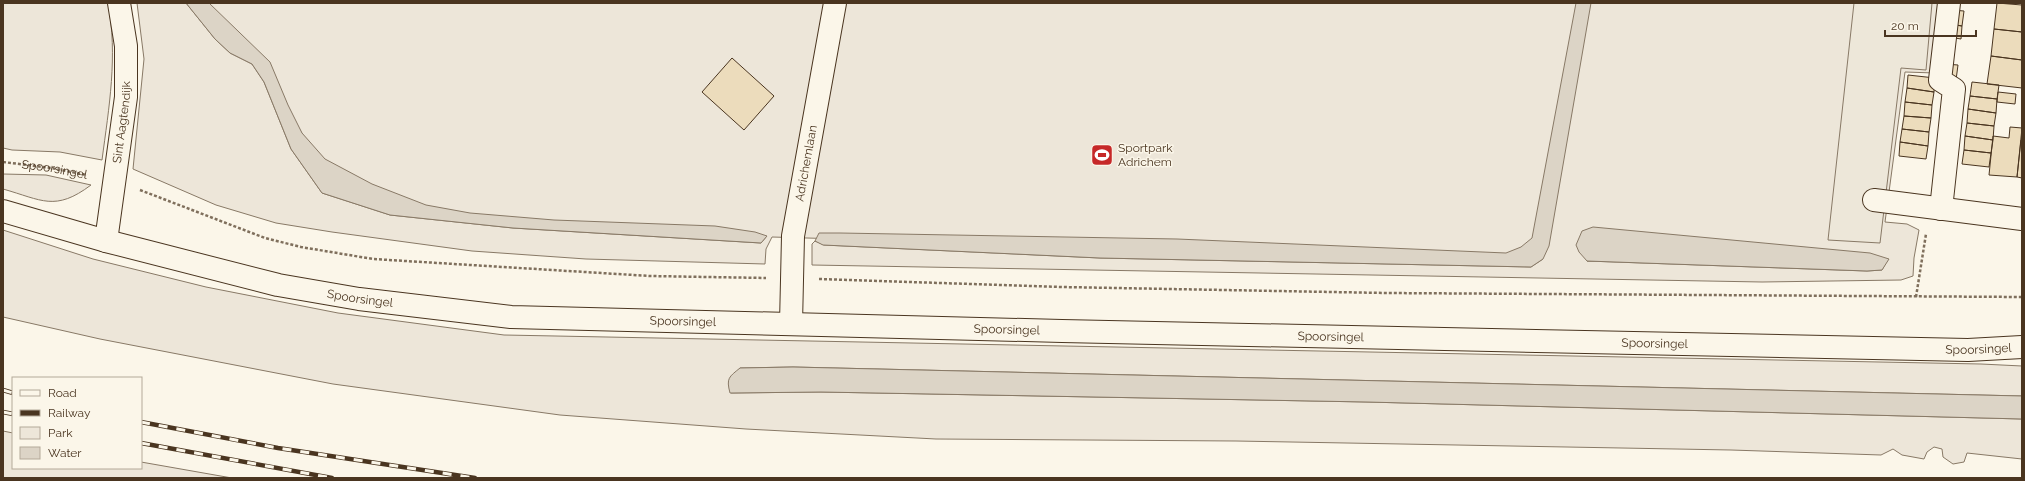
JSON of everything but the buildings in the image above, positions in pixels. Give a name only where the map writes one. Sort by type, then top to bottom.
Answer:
[{"type":"main road","name":"Sint Aagtendijk","points":[[106,241],[126,97],[126,46],[119,3]]},
{"type":"main road","name":"Adrichemlaan","points":[[791,324],[793,236],[835,3]]},
{"type":"main road","points":[[1936,209],[1954,89],[1940,80],[1949,3]]},
{"type":"main road","points":[[1874,200],[2022,219]]},
{"type":"main road","name":"Spoorsingel","points":[[3,211],[106,241],[278,285],[359,299],[511,318],[1968,350],[2022,347]]},
{"type":"path","name":"Spoorsingel","points":[[3,162],[51,168],[114,181],[265,238],[301,247],[373,259],[650,276],[792,278],[1054,287],[1386,293],[2022,297]]},
{"type":"path","points":[[1916,297],[1936,209]]},
{"type":"green space","points":[[3,3],[108,3],[111,23],[112,62],[110,101],[102,160],[60,152],[12,150],[3,148]]},
{"type":"green space","name":"Sportpark Adrichem","points":[[137,3],[186,3],[215,39],[230,53],[252,64],[264,82],[291,149],[322,193],[390,215],[513,228],[761,243],[766,237],[413,213],[331,181],[260,65],[196,3],[1940,3],[1935,73],[1905,72],[1885,222],[1907,224],[1919,230],[1914,258],[1913,276],[1901,280],[1762,282],[812,265],[812,244],[815,241],[824,245],[1100,258],[1531,267],[1543,259],[772,237],[766,249],[765,264],[586,259],[472,251],[276,223],[216,205],[133,169],[144,59]],"holes":[[[1888,259],[1882,270],[1867,271],[1587,261]]]},
{"type":"green space","points":[[3,174],[46,175],[91,185],[68,199],[58,201],[38,200],[3,189]]},
{"type":"green space","points":[[3,230],[93,259],[206,287],[338,313],[504,335],[2022,366],[2022,396],[793,367],[740,368],[731,393],[821,392],[1367,402],[2022,419],[2022,459],[1967,453],[1964,462],[1953,464],[1943,457],[1942,449],[1934,447],[1927,452],[1924,459],[1902,455],[1893,449],[1881,455],[1731,450],[1236,441],[936,439],[746,429],[560,415],[333,384],[100,339],[3,317]]},
{"type":"green space","points":[[3,431],[12,433],[12,469],[142,469],[142,462],[232,478],[3,478]]},
{"type":"shaded area","points":[[1854,3],[1932,3],[1926,70],[1901,68],[1880,243],[1828,240]]},
{"type":"water","points":[[186,3],[209,3],[270,62],[288,105],[302,133],[325,159],[372,184],[426,205],[470,213],[554,220],[715,226],[755,232],[767,236],[761,243],[513,228],[390,215],[322,193],[291,149],[264,82],[252,64],[230,53],[215,39]]},
{"type":"water","points":[[1576,3],[1591,3],[1549,246],[1543,259],[1531,267],[1100,258],[823,245],[815,241],[819,233],[840,233],[1177,239],[1506,253],[1521,247],[1532,238]]},
{"type":"water","points":[[1593,227],[1870,253],[1889,259],[1882,270],[1867,271],[1587,261],[1579,252],[1576,245],[1582,231]]},
{"type":"water","points":[[793,367],[2022,396],[2022,419],[1367,402],[821,392],[730,393],[728,384],[729,378],[740,368]]},
{"type":"railway","points":[[3,390],[12,393]]},
{"type":"railway","points":[[3,412],[12,414]]},
{"type":"railway","points":[[142,422],[278,448],[475,478]]},
{"type":"railway","points":[[142,443],[332,478]]},
{"type":"place","name":"Sportpark Adrichem","points":[[1102,155]]}]
